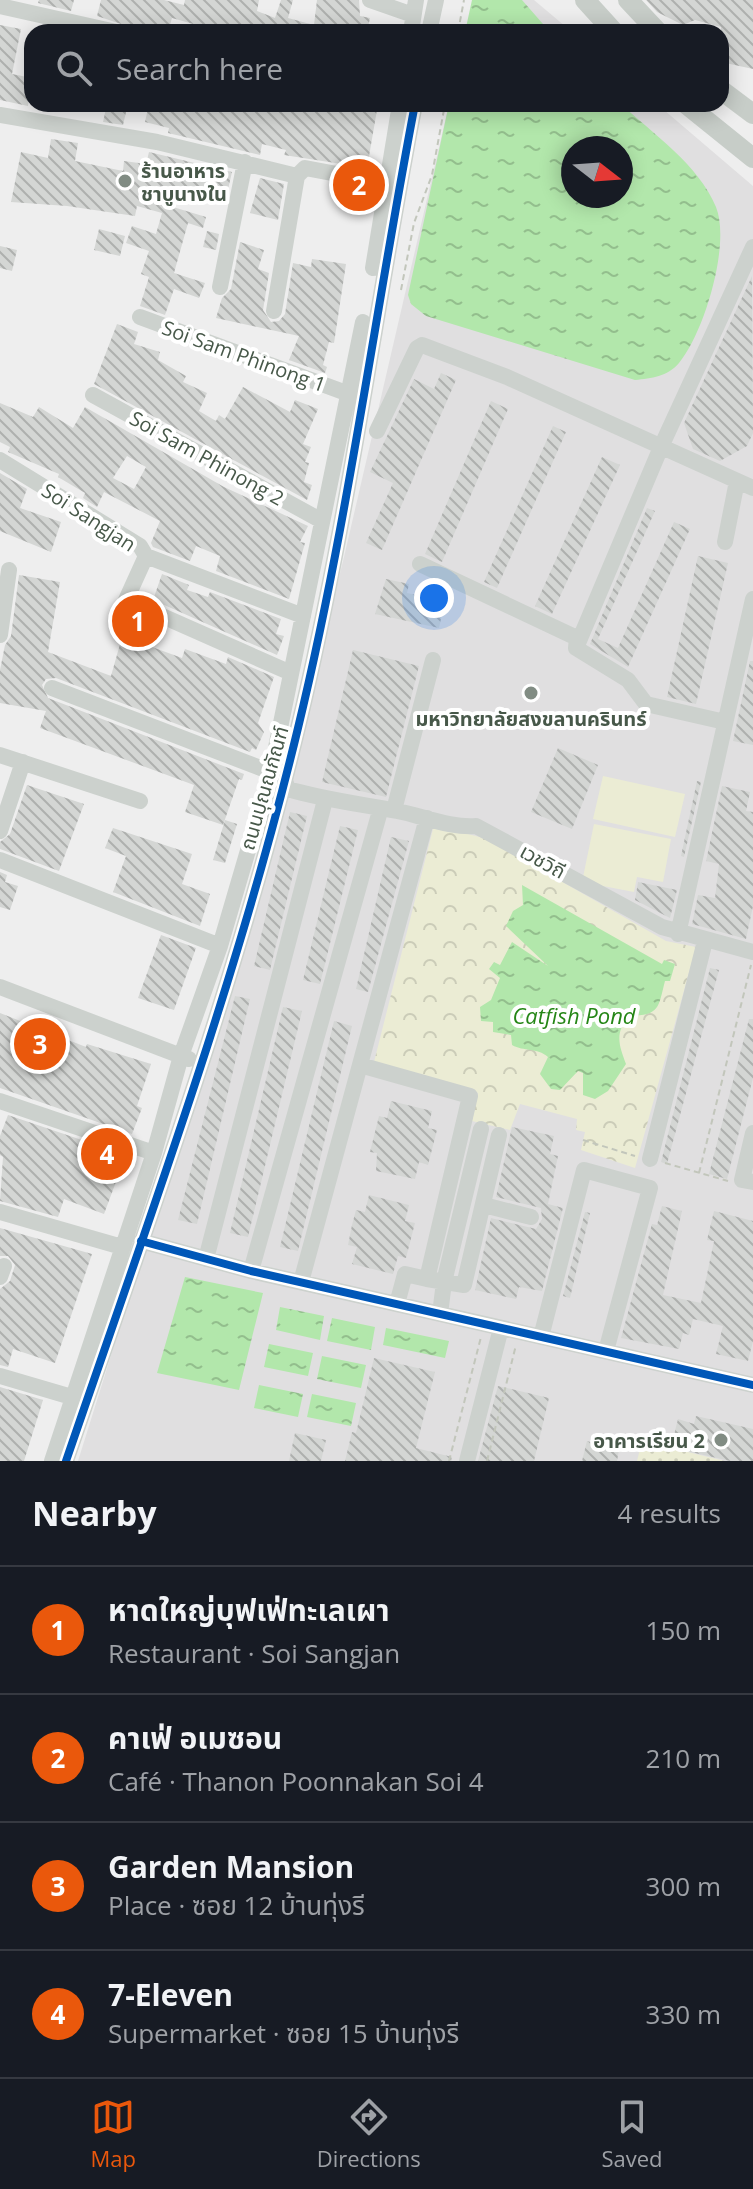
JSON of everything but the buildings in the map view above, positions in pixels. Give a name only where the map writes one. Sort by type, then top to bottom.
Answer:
[{"type":"main road","points":[[585,0],[607,24]]},
{"type":"main road","points":[[628,0],[650,24]]},
{"type":"main road","points":[[729,96],[753,114]]},
{"type":"main road","points":[[696,112],[753,158]]},
{"type":"street","points":[[370,0],[413,16]]},
{"type":"street","points":[[431,24],[436,0]]},
{"type":"street","points":[[0,6],[80,24]]},
{"type":"street","name":"ถนนปุณณกัณฑ์","points":[[52,1461],[154,1153],[181,1056],[278,775],[291,673],[370,290],[398,112]]},
{"type":"street","name":"ถนนปุณณกัณฑ์","points":[[66,1461],[200,1063],[326,605],[414,112]]},
{"type":"street","points":[[0,115],[157,142],[297,176]]},
{"type":"street","points":[[220,287],[245,162]]},
{"type":"street","points":[[274,311],[297,176],[305,168],[385,183]]},
{"type":"street","points":[[576,648],[661,447],[753,247]]},
{"type":"street","name":"Soi Sam Phinong 1","points":[[140,317],[349,394]]},
{"type":"street","points":[[377,431],[417,348],[422,345],[507,377],[745,485],[725,542]]},
{"type":"street","name":"Soi Sam Phinong 2","points":[[93,395],[322,521]]},
{"type":"street","name":"Soi Sangjan","points":[[0,460],[140,546],[146,556],[126,600],[291,673]]},
{"type":"street","points":[[146,556],[303,616]]},
{"type":"street","points":[[420,564],[577,638],[576,648]]},
{"type":"street","points":[[0,635],[9,570]]},
{"type":"street","points":[[678,934],[753,599]]},
{"type":"street","points":[[576,648],[628,680],[646,704],[725,722]]},
{"type":"street","points":[[251,1271],[433,660]]},
{"type":"street","points":[[52,688],[278,775]]},
{"type":"street","points":[[0,755],[140,801]]},
{"type":"street","points":[[0,831],[23,762]]},
{"type":"street","name":"เวชวิถี","points":[[278,775],[288,789],[325,800],[464,827],[476,826],[678,934],[753,952]]},
{"type":"street","points":[[206,1259],[325,800]]},
{"type":"street","points":[[301,1282],[427,818]]},
{"type":"street","points":[[0,860],[220,946]]},
{"type":"street","points":[[650,1159],[705,941]]},
{"type":"street","points":[[0,987],[200,1063]]},
{"type":"street","points":[[360,1065],[470,1096],[427,1279]]},
{"type":"street","points":[[0,1101],[154,1153]]},
{"type":"street","points":[[440,1314],[444,1282],[481,1129]]},
{"type":"street","points":[[744,1182],[753,1133]]},
{"type":"street","points":[[397,1304],[405,1274],[464,1285],[499,1135]]},
{"type":"street","points":[[541,1337],[584,1170],[650,1188],[606,1351]]},
{"type":"street","points":[[484,1205],[531,1217]]},
{"type":"street","points":[[0,1212],[122,1247]]},
{"type":"street","points":[[141,1241],[251,1271],[753,1385]]},
{"type":"street","points":[[467,1461],[501,1328]]},
{"type":"street","points":[[0,1376],[75,1398]]},
{"type":"path","points":[[460,24],[464,0]]},
{"type":"path","points":[[401,290],[414,223],[432,175],[444,112]]},
{"type":"path","points":[[699,1173],[752,960]]},
{"type":"path","points":[[583,1140],[699,1173],[744,1182]]},
{"type":"path","points":[[449,1461],[483,1328]]},
{"type":"path","points":[[487,1461],[519,1336]]},
{"type":"shaded area","points":[[474,0],[534,0],[562,24],[468,24]]},
{"type":"shaded area","name":"มหาวิทยาลัยสงขลานครินทร์","points":[[447,112],[666,112],[753,186],[753,1461],[78,1461],[276,828],[344,557]]},
{"type":"green space","points":[[603,776],[685,794],[675,837],[593,819]]},
{"type":"green space","points":[[594,824],[671,839],[663,882],[637,877],[634,892],[582,882]]},
{"type":"green space","points":[[434,825],[487,839],[666,941],[696,947],[635,1168],[581,1150],[585,1132],[576,1130],[577,1119],[520,1104],[510,1130],[472,1121],[478,1093],[374,1062]]},
{"type":"green space","points":[[642,1441],[725,1461],[637,1461]]},
{"type":"water","points":[[472,0],[522,0],[543,24],[467,24]]},
{"type":"water","points":[[447,112],[630,112],[687,164],[716,207],[720,243],[706,310],[679,363],[659,376],[635,380],[426,316],[411,304],[408,295]]},
{"type":"water","name":"Catfish Pond","points":[[522,885],[662,964],[664,960],[675,964],[670,981],[665,981],[656,1008],[647,1014],[630,1016],[625,1022],[619,1039],[626,1064],[608,1091],[595,1099],[583,1095],[583,1073],[578,1071],[560,1090],[551,1089],[540,1074],[548,1057],[512,1045],[511,1035],[493,1032],[493,1022],[481,1021],[480,1007],[491,1000],[500,978],[489,969],[494,962],[500,965],[512,942],[548,966],[506,926],[513,911],[523,905]]},
{"type":"water","points":[[185,1277],[263,1293],[239,1390],[157,1373]]},
{"type":"water","points":[[280,1307],[324,1316],[320,1340],[276,1330]]},
{"type":"water","points":[[332,1318],[375,1327],[371,1350],[327,1341]]},
{"type":"water","points":[[386,1328],[449,1341],[445,1358],[383,1345]]},
{"type":"water","points":[[269,1344],[313,1353],[308,1376],[264,1367]]},
{"type":"water","points":[[322,1356],[366,1365],[361,1388],[317,1379]]},
{"type":"water","points":[[259,1385],[303,1394],[298,1417],[254,1408]]},
{"type":"water","points":[[312,1394],[356,1403],[351,1426],[307,1417]]},
{"type":"cycle path","points":[[66,1461],[220,1006],[298,728],[332,573],[414,112]]},
{"type":"cycle path","points":[[141,1241],[251,1271],[753,1385]]},
{"type":"place","name":"ร้านอาหาร ชาบูนางใน","points":[[125,181]]},
{"type":"place","name":"คาเฟ่ อเมซอน","points":[[359,185]]},
{"type":"place","name":"หาดใหญ่บุฟเฟ่ทะเลเผา","points":[[138,621]]},
{"type":"place","name":"มหาวิทยาลัยสงขลานครินทร์","points":[[531,693]]},
{"type":"place","name":"Garden Mansion","points":[[40,1044]]},
{"type":"place","name":"7-Eleven","points":[[107,1154]]},
{"type":"place","name":"อาคารเรียน 2","points":[[721,1440]]}]
